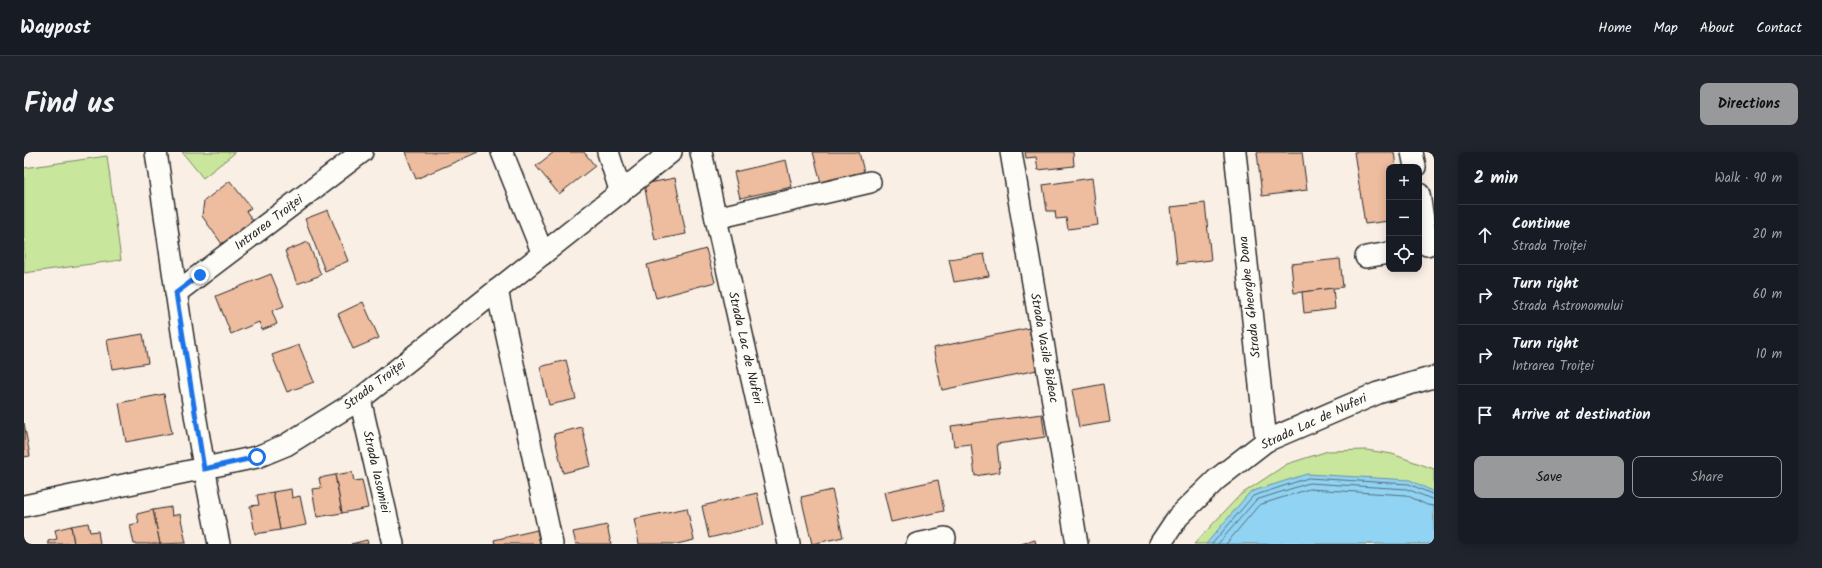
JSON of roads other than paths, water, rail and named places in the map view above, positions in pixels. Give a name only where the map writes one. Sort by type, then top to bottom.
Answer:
[{"type":"street","points":[[156,152],[176,293],[204,469],[219,544]]},
{"type":"street","points":[[502,152],[543,254]]},
{"type":"street","points":[[608,152],[621,193]]},
{"type":"street","name":"Strada Troiței","points":[[24,506],[257,457],[286,445],[360,400],[671,152]]},
{"type":"street","name":"Strada Lac de Nuferi","points":[[701,152],[789,544]]},
{"type":"street","name":"Strada Vasile Bideac","points":[[1011,152],[1077,544]]},
{"type":"street","name":"Strada Gheorghe Dona","points":[[1235,152],[1266,441]]},
{"type":"street","points":[[1412,152],[1414,164]]},
{"type":"street","name":"Intrarea Troiței","points":[[176,293],[351,155]]},
{"type":"street","points":[[716,218],[870,182]]},
{"type":"street","points":[[1420,200],[1427,245]]},
{"type":"street","points":[[1366,257],[1386,254]]},
{"type":"street","points":[[497,290],[552,544]]},
{"type":"street","name":"Strada Lac de Nuferi","points":[[1160,544],[1178,517],[1217,479],[1266,441],[1378,393],[1434,377]]},
{"type":"street","name":"Strada Iasomiei","points":[[360,400],[393,544]]},
{"type":"street","points":[[917,544],[945,538]]},
{"type":"water","points":[[1307,474],[1410,480],[1434,492],[1434,544],[1206,544],[1250,492]]}]
